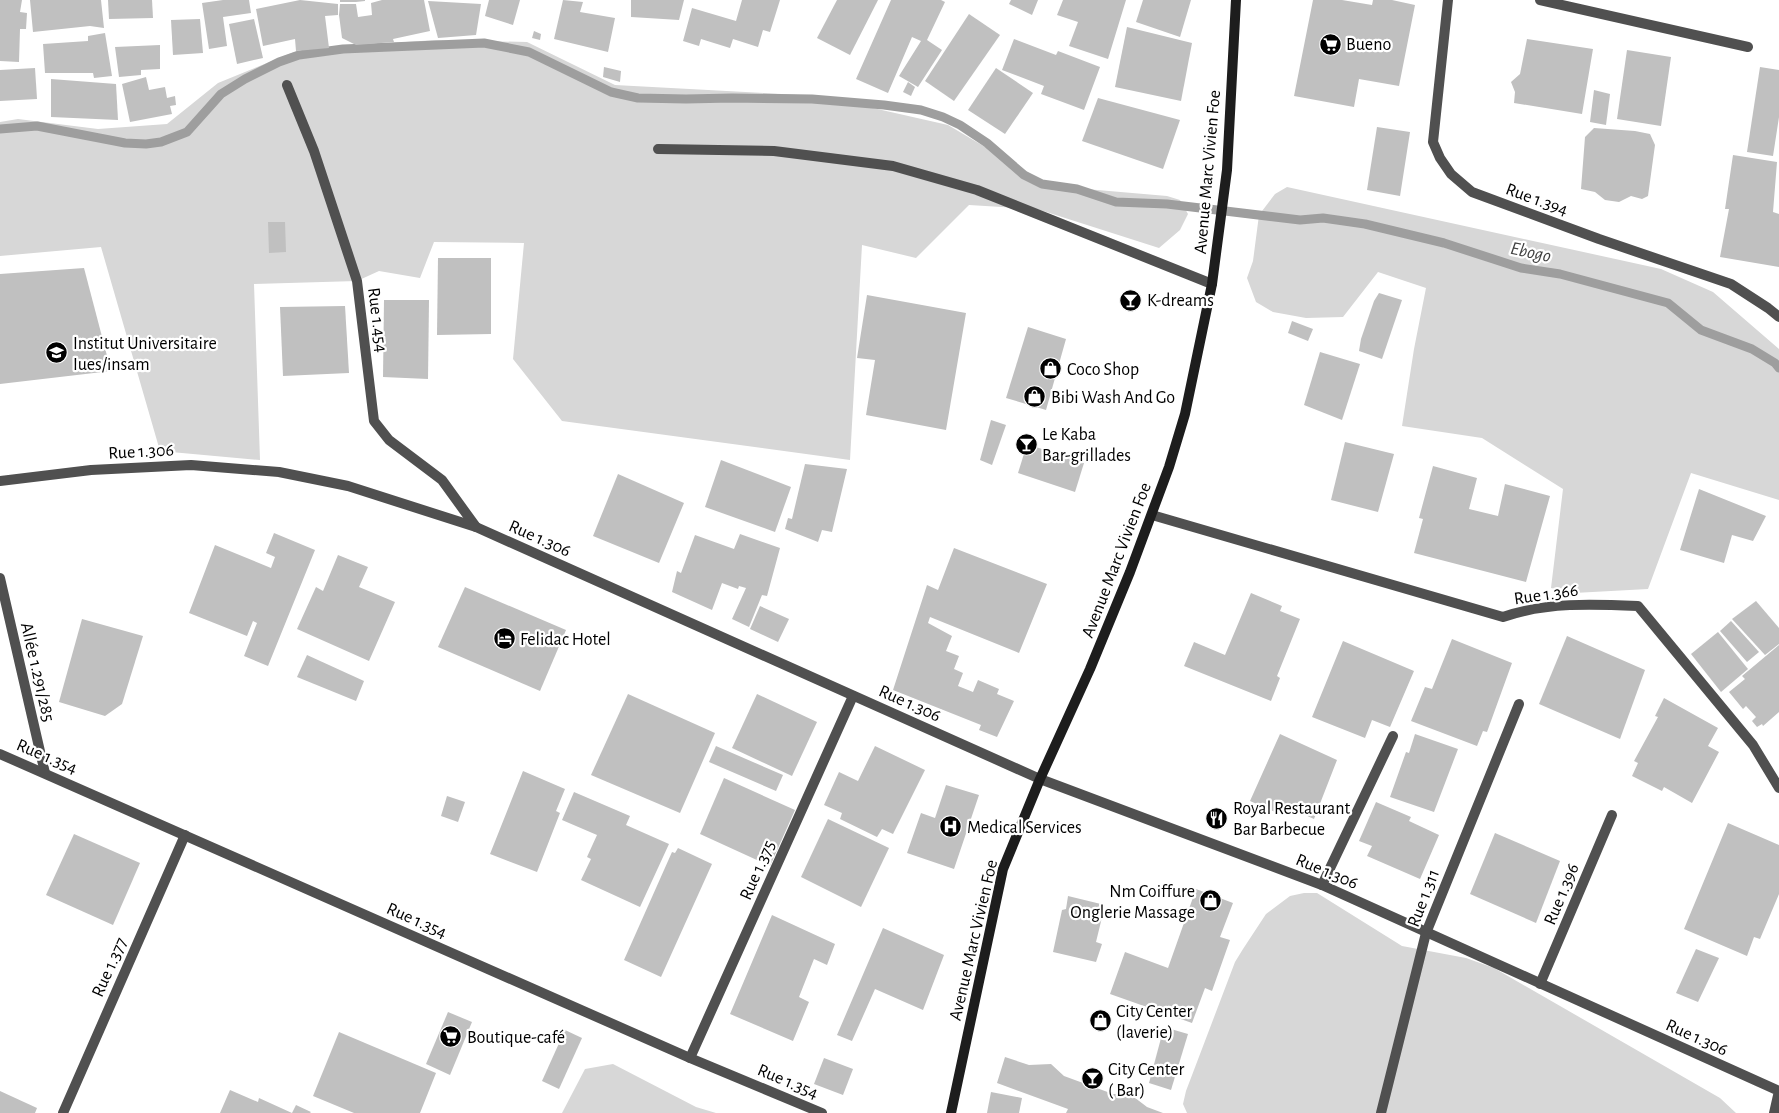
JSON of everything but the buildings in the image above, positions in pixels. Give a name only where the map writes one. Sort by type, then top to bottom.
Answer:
[{"type":"main road","name":"Avenue Marc Vivien Foe","points":[[951,1113],[1003,869],[1040,779],[1090,669],[1152,515],[1185,414],[1212,284],[1227,170],[1236,0]]},
{"type":"street","name":"Rue 1.394","points":[[1448,0],[1433,142],[1440,158],[1451,174],[1472,192],[1599,239],[1731,284],[1768,308],[1779,318]]},
{"type":"street","points":[[1540,0],[1748,47]]},
{"type":"street","name":"Rue 1.454","points":[[287,85],[314,151],[357,282],[374,421],[389,440],[442,480],[476,527]]},
{"type":"street","points":[[658,149],[774,150],[893,166],[977,190],[1212,284]]},
{"type":"street","name":"Rue 1.306","points":[[0,481],[91,470],[191,465],[279,472],[348,486],[476,527],[1040,779],[1322,885],[1779,1091]]},
{"type":"street","name":"Rue 1.366","points":[[1152,515],[1503,617],[1522,610],[1587,604],[1638,606],[1754,745],[1779,788]]},
{"type":"street","name":"Allée 1.291/285","points":[[0,578],[45,773]]},
{"type":"street","name":"Rue 1.375","points":[[690,1058],[853,696]]},
{"type":"street","name":"Rue 1.311","points":[[1381,1113],[1426,933],[1519,704]]},
{"type":"street","points":[[1322,885],[1392,736]]},
{"type":"street","name":"Rue 1.354","points":[[0,754],[690,1058],[822,1113]]},
{"type":"street","name":"Rue 1.396","points":[[1540,984],[1612,816]]},
{"type":"street","name":"Rue 1.377","points":[[63,1113],[185,835]]},
{"type":"street","points":[[1774,1113],[1779,1091]]},
{"type":"shaded area","points":[[436,40],[527,42],[615,85],[820,96],[948,125],[1051,186],[1167,196],[1180,200],[1188,214],[1180,230],[1159,248],[1037,209],[969,205],[916,258],[862,245],[850,460],[562,421],[513,359],[524,243],[434,242],[420,278],[379,271],[357,281],[254,284],[260,460],[160,451],[101,247],[0,256],[0,122],[18,119],[98,129],[167,124],[218,83],[294,52],[330,47]]},
{"type":"shaded area","points":[[1287,187],[1661,269],[1713,292],[1779,349],[1779,500],[1691,473],[1648,589],[1574,593],[1551,588],[1563,489],[1482,438],[1402,426],[1426,288],[1378,272],[1343,317],[1306,318],[1273,312],[1256,302],[1247,278],[1253,261],[1259,215],[1275,194]]},
{"type":"shaded area","points":[[1317,893],[1402,946],[1466,958],[1494,968],[1720,1098],[1736,1113],[1187,1113],[1183,1104],[1186,1091],[1235,962],[1266,914],[1290,896]]},
{"type":"shaded area","points":[[613,1064],[696,1107],[716,1113],[562,1113],[585,1069]]},
{"type":"waterway","name":"Ebogo","points":[[0,129],[37,126],[125,143],[146,144],[161,142],[187,132],[221,94],[245,79],[279,62],[299,55],[343,49],[484,43],[529,52],[611,92],[638,98],[812,99],[921,110],[960,125],[987,143],[1024,175],[1042,184],[1077,189],[1116,202],[1167,204],[1300,220],[1323,218],[1365,224],[1444,243],[1521,268],[1560,274],[1668,303],[1701,330],[1752,349],[1775,363],[1779,368]]},
{"type":"place","name":"Bueno","points":[[1330,44]]},
{"type":"place","name":"K-dreams","points":[[1131,300]]},
{"type":"place","name":"Institut Universitaire Iues/insam","points":[[57,353]]},
{"type":"place","name":"Coco Shop","points":[[1051,369]]},
{"type":"place","name":"Bibi Wash And Go","points":[[1035,397]]},
{"type":"place","name":"Le Kaba Bar-grillades","points":[[1026,444]]},
{"type":"place","name":"Felidac Hotel","points":[[504,639]]},
{"type":"place","name":"Royal Restaurant Bar Barbecue","points":[[1217,818]]},
{"type":"place","name":"Medical Services","points":[[951,827]]},
{"type":"place","name":"Nm Coiffure Onglerie Massage","points":[[1211,901]]},
{"type":"place","name":"City Center (laverie)","points":[[1100,1021]]},
{"type":"place","name":"Boutique-café","points":[[451,1037]]},
{"type":"place","name":"City Center ( Bar)","points":[[1092,1079]]}]
